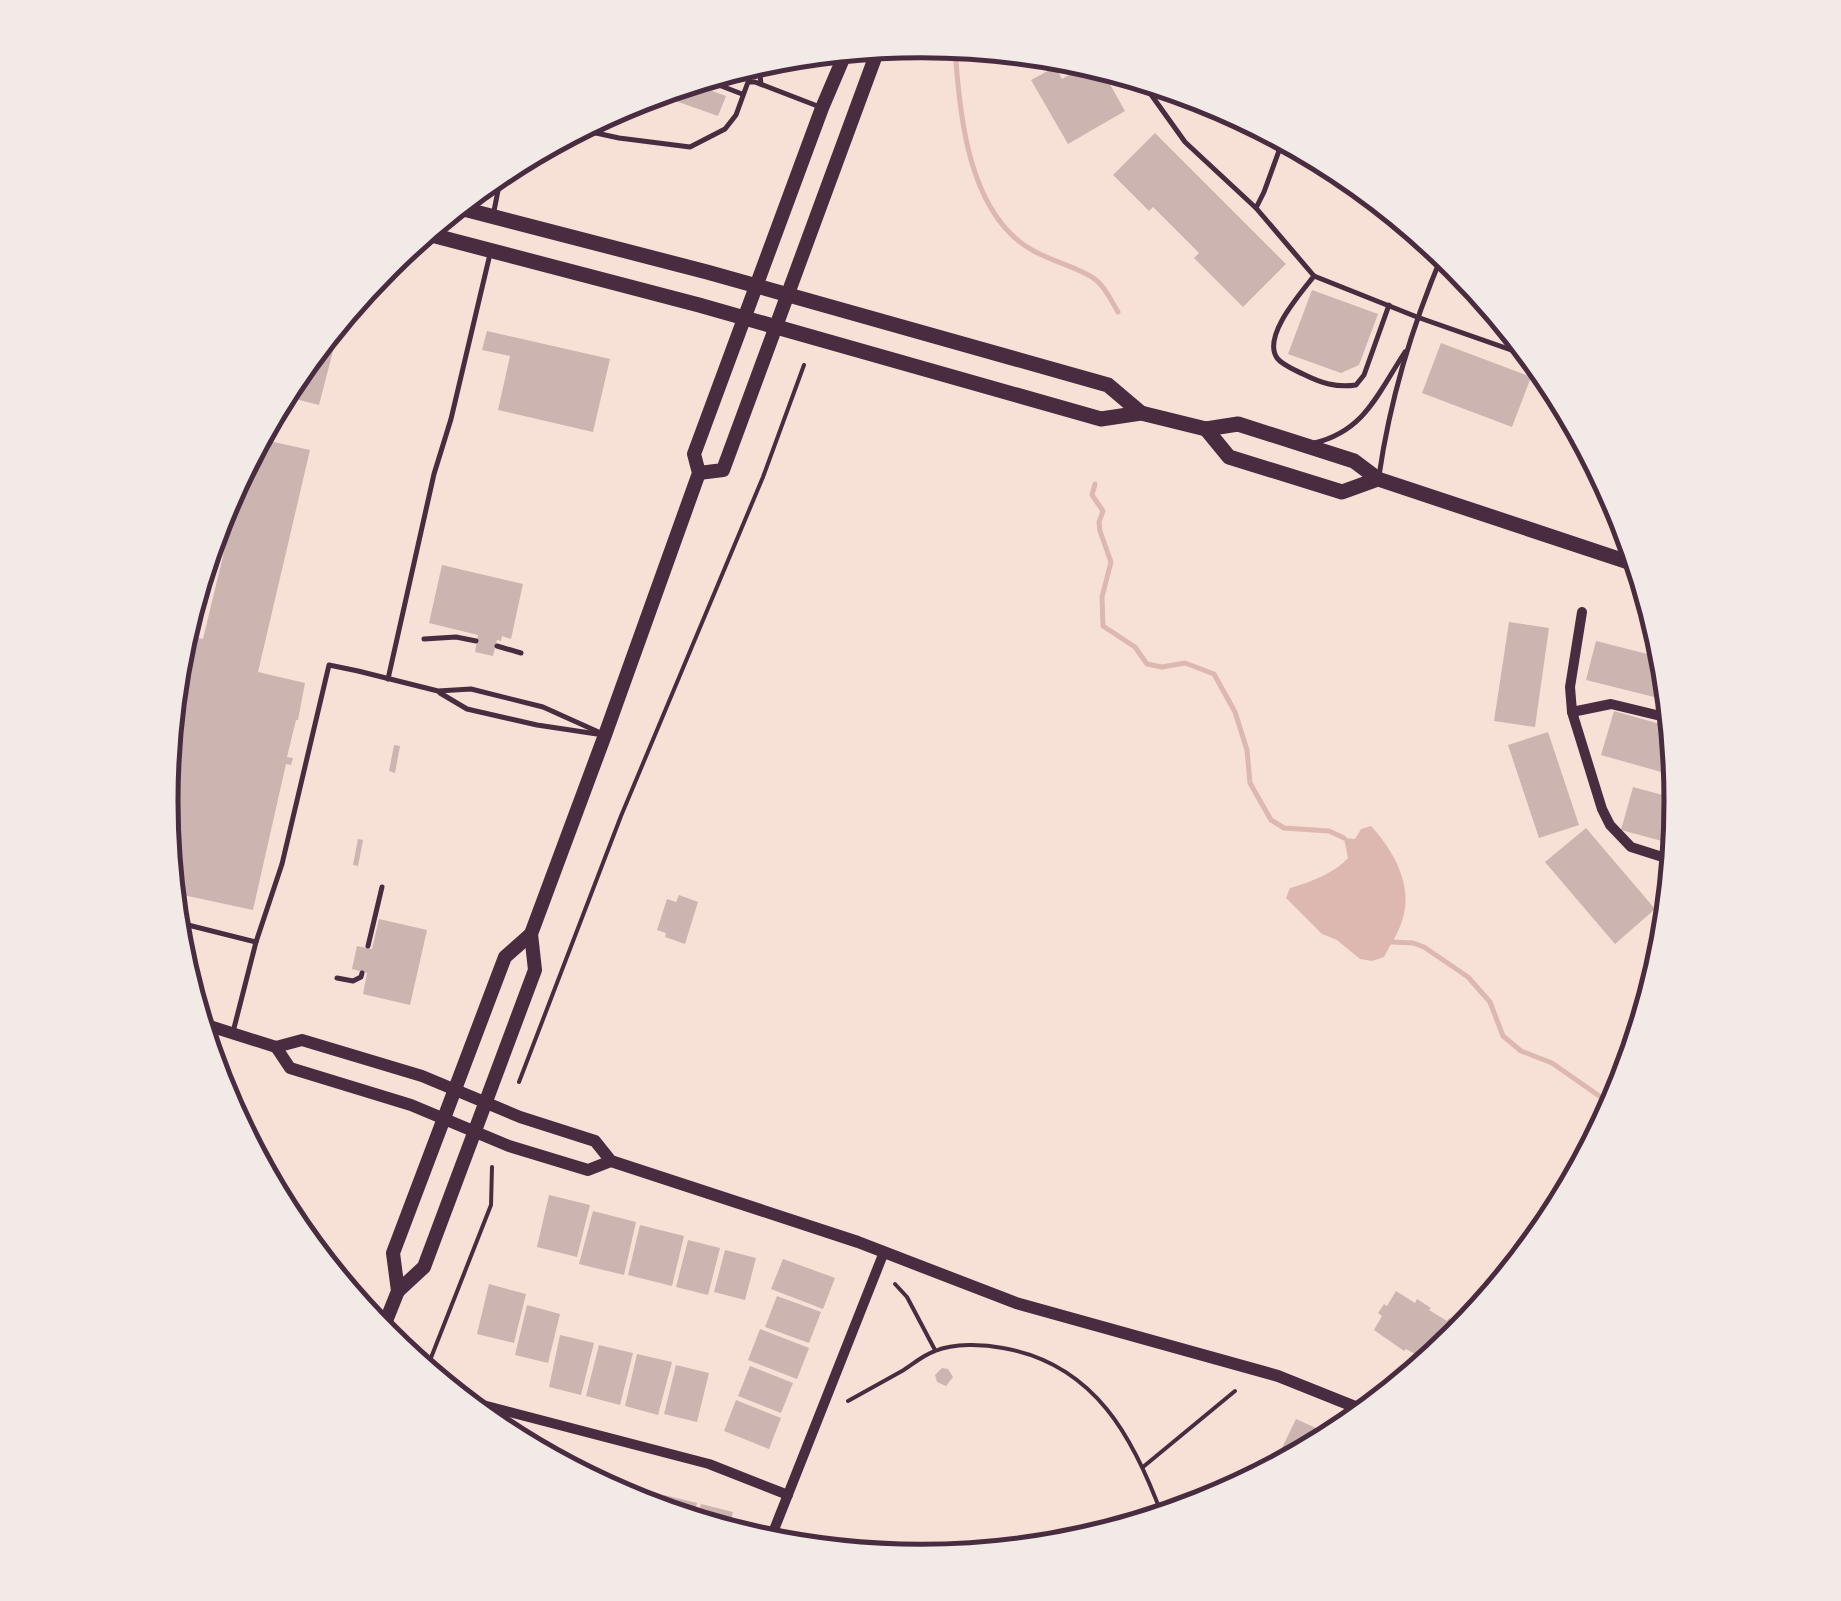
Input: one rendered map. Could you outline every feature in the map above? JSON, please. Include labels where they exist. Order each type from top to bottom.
[{"type":"main road","points":[[698,472],[722,470],[875,59]]},
{"type":"main road","points":[[398,1290],[394,1253],[505,957],[530,934],[605,735],[698,472],[694,454],[842,62]]},
{"type":"main road","points":[[469,210],[1108,385],[1141,413]]},
{"type":"main road","points":[[437,237],[776,326],[1101,419],[1141,413],[1206,429],[1238,424],[1354,461],[1378,479],[1623,561]]},
{"type":"main road","points":[[1206,429],[1229,457],[1342,492],[1378,479]]},
{"type":"main road","points":[[387,1318],[398,1290],[424,1267],[535,970],[530,934]]},
{"type":"street","points":[[1582,612],[1570,687],[1572,712],[1602,809],[1610,825],[1632,847],[1661,857]]},
{"type":"street","points":[[1572,712],[1612,704],[1658,715]]},
{"type":"street","points":[[213,1027],[276,1047],[302,1040],[422,1076],[520,1117],[595,1141],[611,1161],[884,1252],[1016,1303],[1278,1376],[1351,1405]]},
{"type":"street","points":[[276,1047],[290,1068],[411,1106],[509,1146],[588,1170],[611,1161]]},
{"type":"street","points":[[775,1529],[884,1252]]},
{"type":"street","points":[[494,1408],[709,1464],[788,1495]]},
{"type":"lane","points":[[760,76],[761,84]]},
{"type":"lane","points":[[597,132],[690,147],[725,128],[736,115],[748,82],[822,108]]},
{"type":"lane","points":[[720,85],[743,94]]},
{"type":"lane","points":[[1150,94],[1184,142],[1256,208],[1314,276],[1511,349]]},
{"type":"lane","points":[[1256,208],[1279,150]]},
{"type":"lane","points":[[493,217],[498,190]]},
{"type":"lane","points":[[388,679],[434,474],[491,251]]},
{"type":"lane","points":[[1378,479],[1385,431],[1417,317],[1437,267]]},
{"type":"lane","points":[[1314,276],[1281,322],[1274,352],[1279,361],[1320,383],[1342,388],[1356,386],[1364,375],[1389,305]]},
{"type":"lane","points":[[1304,445],[1335,438],[1357,423],[1410,346]]},
{"type":"lane","points":[[424,639],[456,636],[476,641]]},
{"type":"lane","points":[[497,646],[521,653]]},
{"type":"lane","points":[[233,1033],[256,942],[282,864],[328,666],[438,691],[471,689],[543,707],[605,735]]},
{"type":"lane","points":[[438,691],[466,709],[605,735]]},
{"type":"lane","points":[[368,946],[382,887]]},
{"type":"lane","points":[[189,925],[256,942]]},
{"type":"lane","points":[[337,978],[352,981],[362,973]]},
{"type":"path","points":[[518,1082],[621,816],[763,478],[804,364]]},
{"type":"path","points":[[431,1359],[491,1205],[492,1167]]},
{"type":"path","points":[[894,1284],[908,1298],[935,1350]]},
{"type":"path","points":[[848,1402],[935,1350],[986,1345],[1024,1352],[1065,1370],[1112,1415],[1144,1467],[1159,1504]]},
{"type":"path","points":[[1144,1467],[1235,1391]]},
{"type":"shaded area","points":[[1371,826],[1400,870],[1405,895],[1396,935],[1384,957],[1372,961],[1360,959],[1337,940],[1322,934],[1286,898],[1290,888],[1343,863],[1348,858],[1344,838],[1355,839],[1361,829]]},
{"type":"building","points":[[1050,70],[1057,71],[1062,79],[1072,74],[1109,82],[1125,111],[1068,144],[1031,80]]},
{"type":"building","points":[[708,89],[726,96],[718,116],[673,100]]},
{"type":"building","points":[[1155,133],[1286,264],[1243,307],[1194,258],[1199,253],[1153,207],[1149,211],[1113,175]]},
{"type":"building","points":[[1312,290],[1378,314],[1359,365],[1341,373],[1288,354]]},
{"type":"building","points":[[487,331],[610,359],[593,432],[498,410],[510,356],[482,350]]},
{"type":"building","points":[[335,343],[319,405],[296,399]]},
{"type":"building","points":[[1441,343],[1531,378],[1512,427],[1422,393]]},
{"type":"building","points":[[270,441],[310,450],[258,672],[305,683],[287,757],[293,758],[291,765],[286,764],[253,910],[184,895],[179,849],[179,752],[192,656],[196,638],[203,639],[230,527]]},
{"type":"building","points":[[442,565],[523,584],[511,639],[502,636],[501,641],[497,640],[493,656],[475,652],[478,635],[429,623]]},
{"type":"building","points":[[1509,622],[1549,628],[1535,727],[1494,721]]},
{"type":"building","points":[[1596,641],[1649,654],[1656,697],[1586,680]]},
{"type":"building","points":[[1614,711],[1659,724],[1663,772],[1601,755]]},
{"type":"building","points":[[1548,732],[1579,825],[1539,838],[1508,745]]},
{"type":"building","points":[[394,745],[400,746],[395,773],[389,771]]},
{"type":"building","points":[[1633,787],[1664,795],[1662,841],[1621,830]]},
{"type":"building","points":[[1586,828],[1655,909],[1615,944],[1545,862]]},
{"type":"building","points":[[358,839],[363,840],[358,866],[353,865]]},
{"type":"building","points":[[679,895],[698,902],[685,944],[657,930],[667,899],[676,902]]},
{"type":"building","points":[[379,919],[427,930],[410,1005],[363,994],[367,973],[352,969],[357,946],[372,949]]},
{"type":"building","points":[[549,1195],[590,1205],[577,1257],[537,1247]]},
{"type":"building","points":[[593,1211],[636,1222],[624,1275],[579,1264]]},
{"type":"building","points":[[640,1225],[684,1236],[672,1286],[628,1275]]},
{"type":"building","points":[[688,1240],[720,1248],[708,1295],[676,1287]]},
{"type":"building","points":[[725,1250],[756,1258],[745,1300],[714,1292]]},
{"type":"building","points":[[783,1259],[835,1278],[823,1309],[771,1289]]},
{"type":"building","points":[[489,1284],[526,1294],[514,1343],[477,1334]]},
{"type":"building","points":[[1396,1291],[1415,1303],[1417,1299],[1447,1321],[1452,1320],[1415,1354],[1404,1351],[1374,1330],[1382,1316],[1378,1313],[1384,1304],[1387,1306]]},
{"type":"building","points":[[777,1296],[821,1312],[809,1343],[765,1327]]},
{"type":"building","points":[[527,1305],[560,1314],[548,1363],[515,1355]]},
{"type":"building","points":[[760,1329],[809,1348],[797,1379],[748,1360]]},
{"type":"building","points":[[560,1335],[594,1343],[581,1395],[549,1387]]},
{"type":"building","points":[[599,1345],[633,1353],[620,1405],[586,1396]]},
{"type":"building","points":[[637,1354],[672,1362],[658,1415],[625,1406]]},
{"type":"building","points":[[676,1365],[709,1373],[697,1422],[664,1414]]},
{"type":"building","points":[[750,1366],[793,1383],[781,1413],[738,1396]]},
{"type":"building","points":[[942,1368],[948,1369],[953,1377],[946,1386],[937,1382],[935,1375]]},
{"type":"building","points":[[736,1400],[781,1418],[769,1449],[724,1431]]},
{"type":"building","points":[[1296,1419],[1317,1428],[1292,1444],[1281,1450]]},
{"type":"building","points":[[664,1495],[697,1503],[696,1508]]},
{"type":"building","points":[[701,1504],[733,1512],[731,1519],[700,1509]]},
{"type":"waterway","points":[[956,59],[971,160],[994,212],[1010,234],[1032,250],[1096,280],[1118,312]]},
{"type":"waterway","points":[[1095,484],[1092,495],[1103,511],[1100,531],[1111,562],[1102,597],[1103,626],[1135,647],[1147,664],[1162,667],[1185,663],[1214,674],[1235,712],[1247,750],[1250,783],[1271,820],[1284,828],[1329,831],[1344,838]]},
{"type":"waterway","points":[[1391,942],[1424,947],[1468,977],[1490,1002],[1503,1036],[1521,1051],[1552,1063],[1601,1097]]}]
